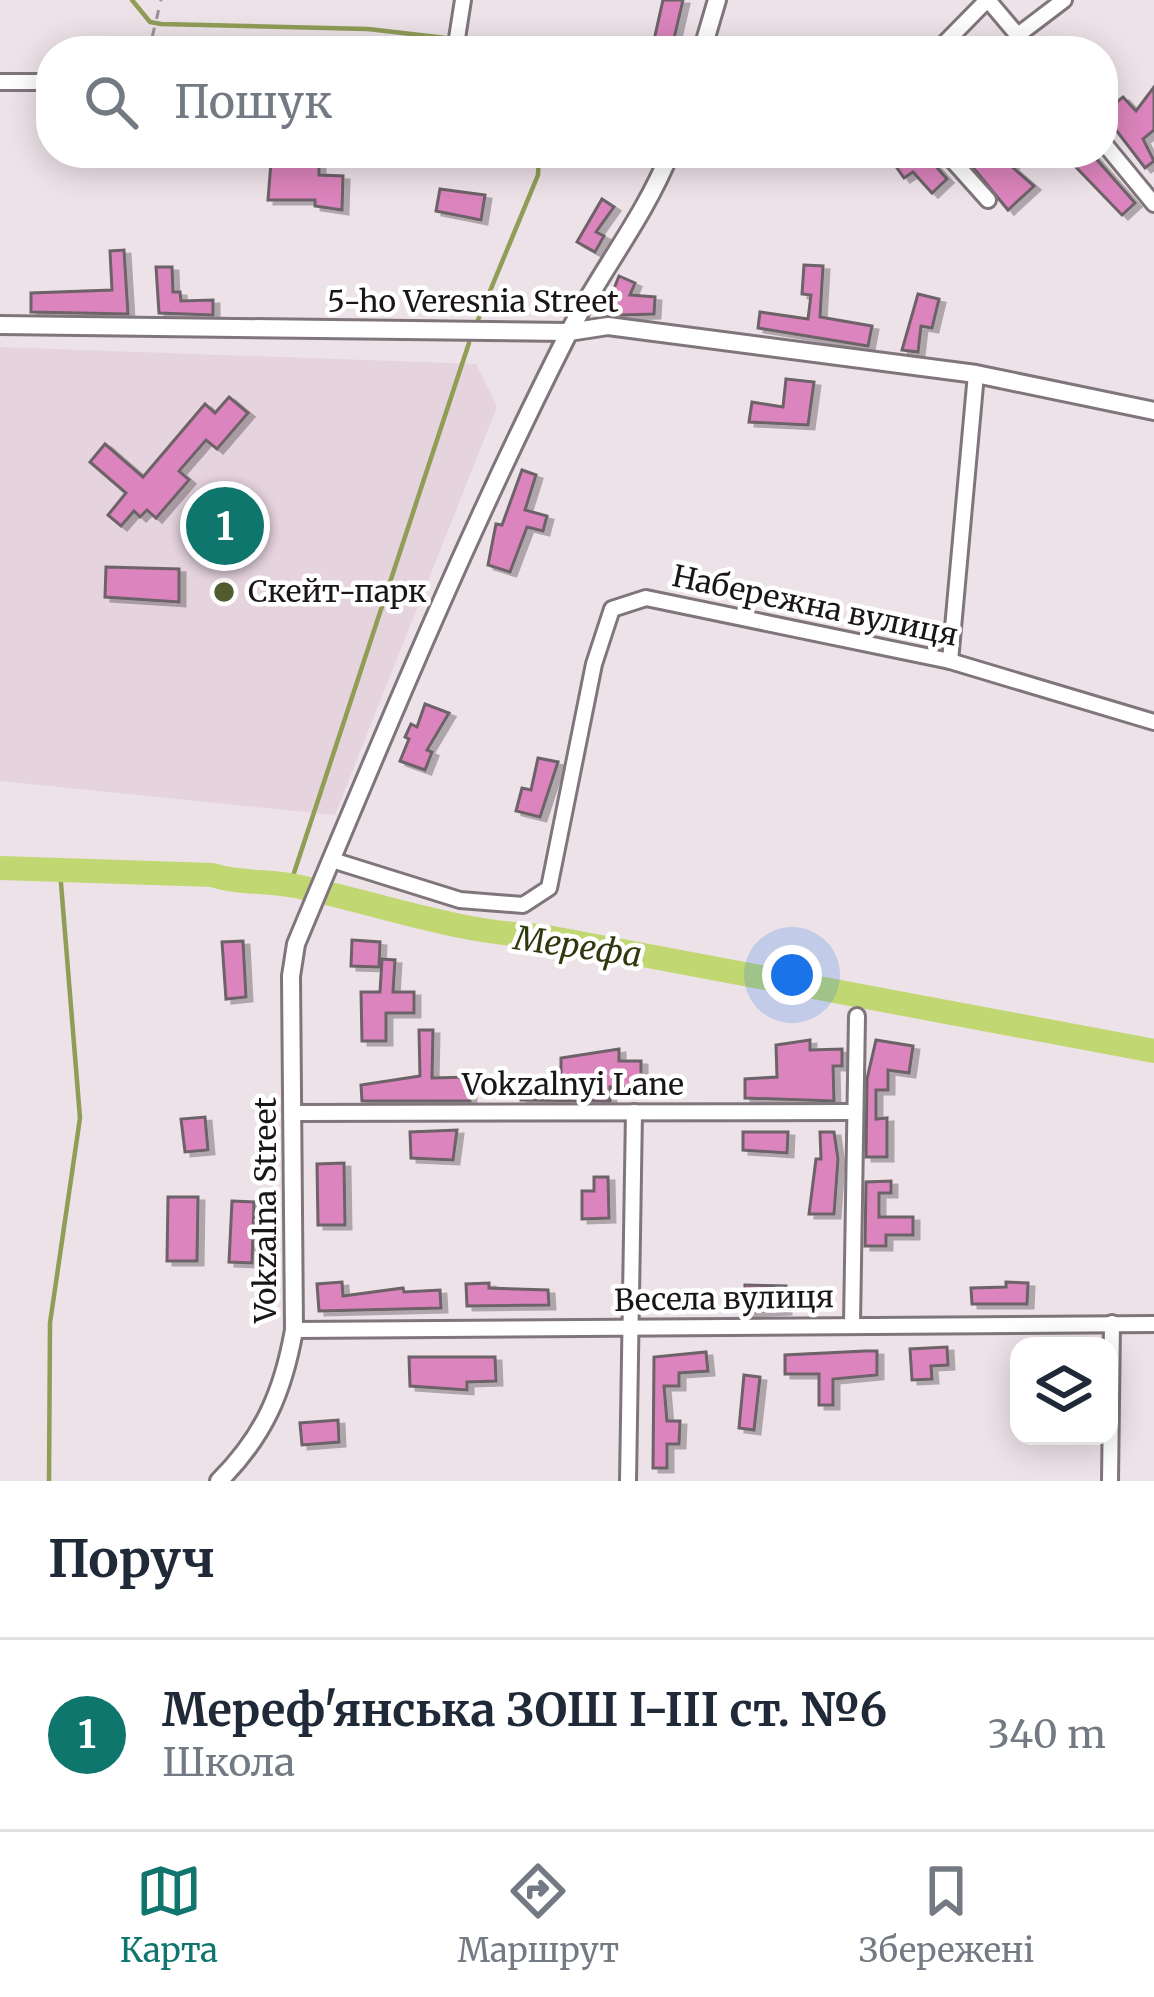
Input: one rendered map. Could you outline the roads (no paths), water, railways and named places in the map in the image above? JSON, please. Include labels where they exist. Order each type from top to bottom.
[{"type":"street","points":[[457,36],[463,0]]},
{"type":"street","points":[[707,36],[717,0]]},
{"type":"street","points":[[952,36],[987,0],[1018,35],[1064,0]]},
{"type":"street","points":[[0,82],[36,82]]},
{"type":"street","points":[[1118,160],[1154,204]]},
{"type":"street","points":[[328,867],[569,332],[664,168]]},
{"type":"street","points":[[959,168],[988,200]]},
{"type":"street","name":"5-ho Veresnia Street","points":[[0,325],[569,332],[608,326],[976,374],[1154,411]]},
{"type":"street","points":[[950,661],[976,374]]},
{"type":"street","name":"Набережна вулиця","points":[[328,867],[460,900],[523,905],[549,888],[612,609],[646,598],[950,661],[1154,722]]},
{"type":"street","name":"Vokzalna Street","points":[[219,1481],[265,1426],[284,1387],[294,1330],[291,976],[306,919],[328,867]]},
{"type":"street","points":[[852,1324],[857,1016]]},
{"type":"street","points":[[628,1481],[634,1112]]},
{"type":"street","name":"Vokzalnyi Lane","points":[[293,1113],[853,1112]]},
{"type":"street","points":[[1110,1481],[1112,1323]]},
{"type":"street","name":"Весела вулиця","points":[[294,1330],[1154,1324]]},
{"type":"waterway","points":[[132,0],[150,22],[161,24],[368,29],[429,36]]},
{"type":"waterway","points":[[478,320],[538,168]]},
{"type":"waterway","points":[[290,885],[469,343]]},
{"type":"waterway","name":"Мерефа","points":[[0,868],[212,875],[284,884],[479,929],[542,936],[1154,1051]]},
{"type":"waterway","points":[[49,1481],[50,1323],[80,1118],[60,871]]},
{"type":"place","name":"Мереф'янська ЗОШ І-ІІІ ст. №6","points":[[225,526]]},
{"type":"place","name":"Скейт-парк","points":[[224,592]]}]
